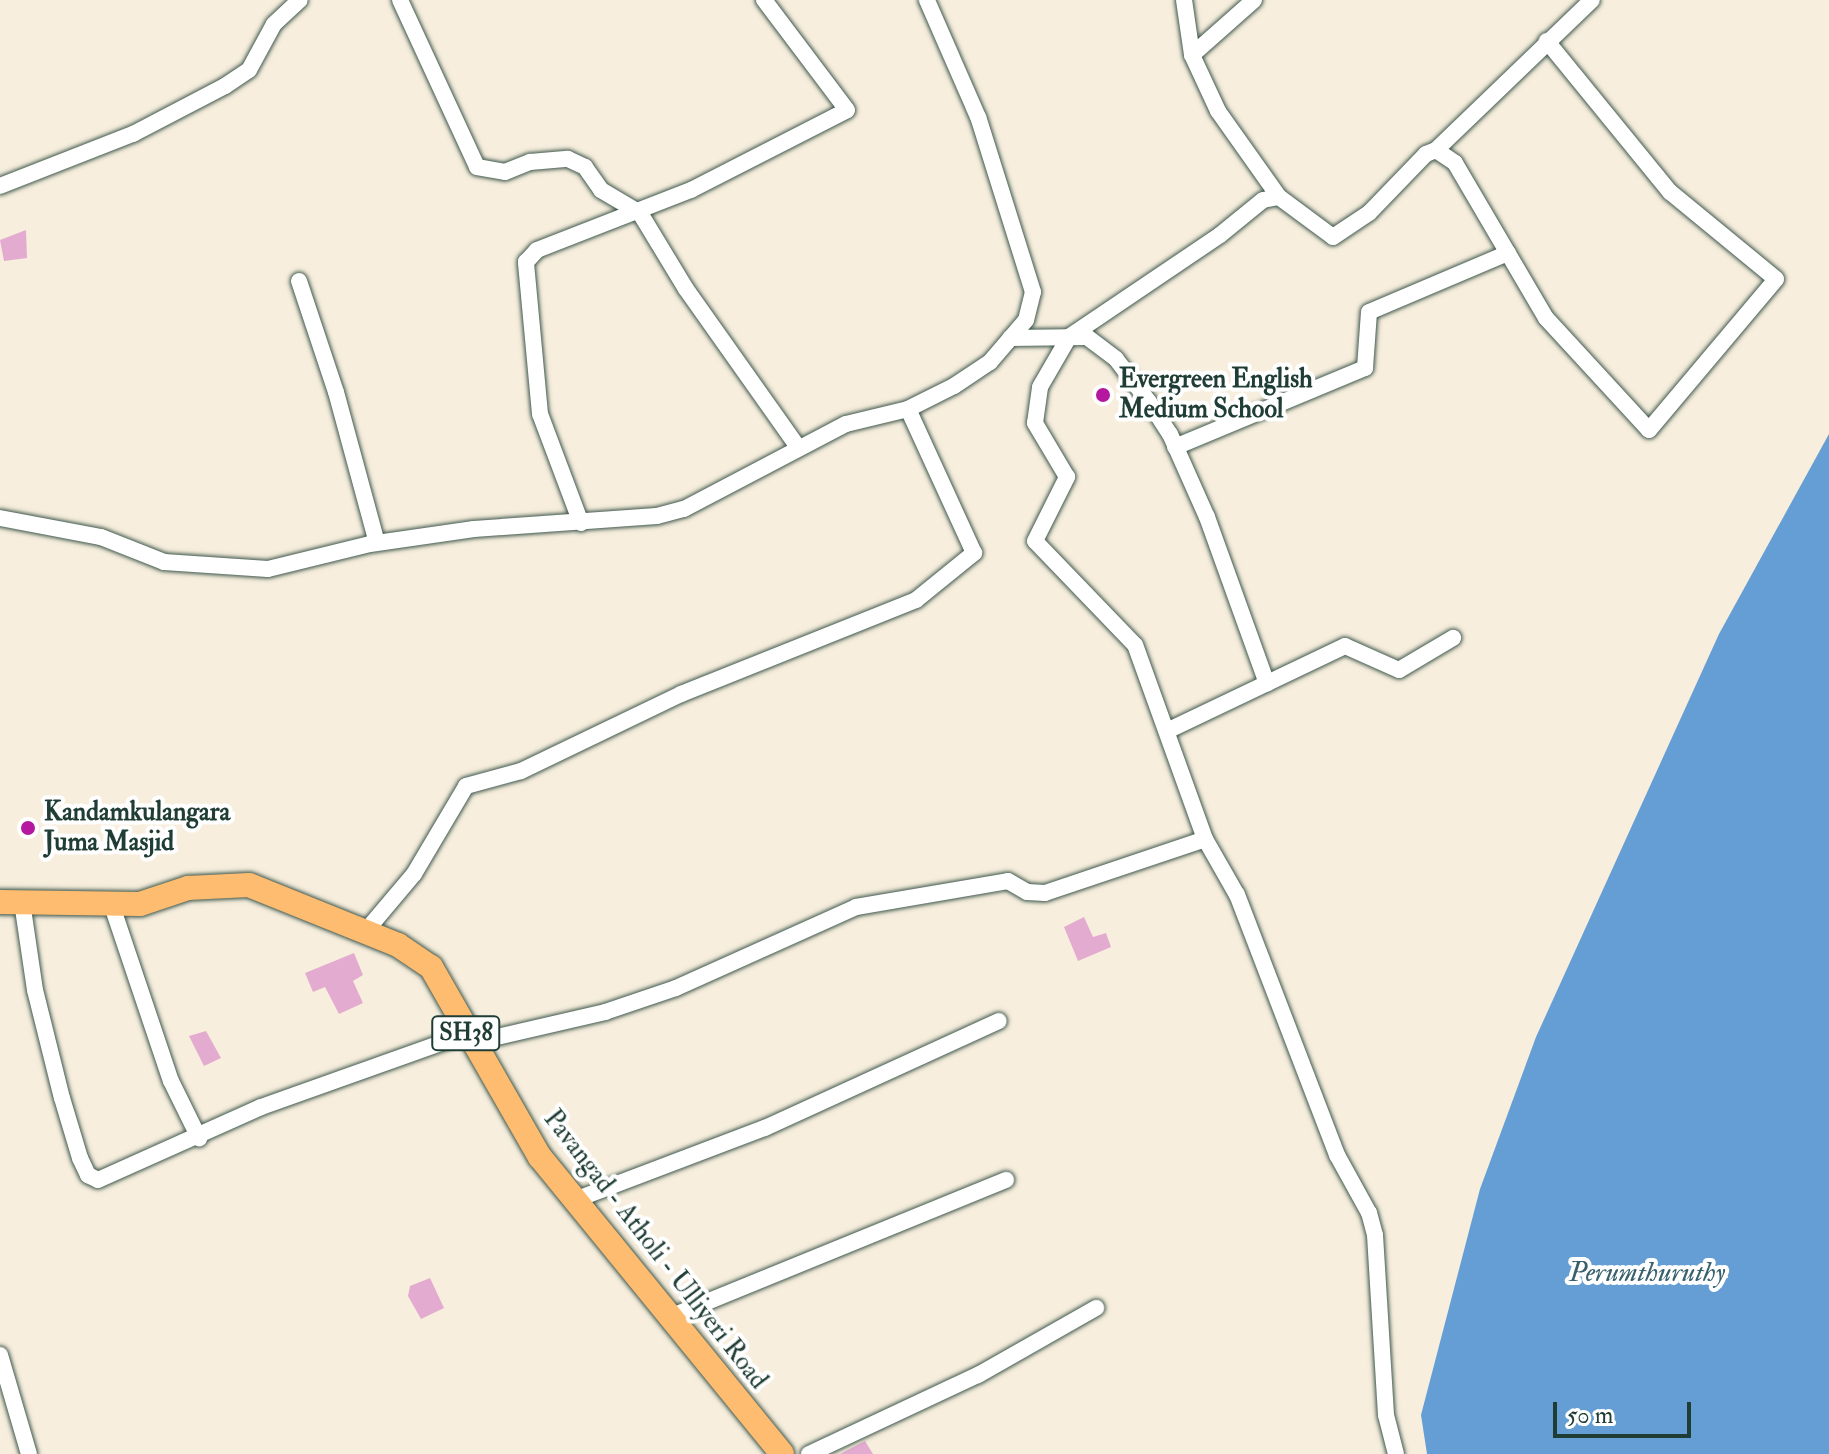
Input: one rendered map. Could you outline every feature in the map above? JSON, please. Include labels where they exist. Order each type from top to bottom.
[{"type":"main road","name":"Pavangad - Atholi - Ulliyeri Road","points":[[11,902],[140,904],[188,888],[249,885],[365,932],[431,967],[468,1038],[540,1157],[782,1454]]},
{"type":"street","points":[[0,186],[133,134],[225,86],[249,70],[274,24],[300,0]]},
{"type":"street","points":[[400,0],[477,167],[505,172],[530,162],[568,159],[585,167],[601,190],[637,211],[798,447]]},
{"type":"street","points":[[581,523],[540,414],[526,262],[537,250],[691,190],[847,110],[764,0]]},
{"type":"street","points":[[0,518],[101,537],[164,562],[222,569],[268,569],[377,543],[474,529],[581,523],[684,509],[846,424],[908,409],[990,362],[1026,320],[1033,292],[978,117],[927,0]]},
{"type":"street","points":[[1184,0],[1192,55],[1218,111],[1279,197],[1333,237],[1369,213],[1426,154],[1436,150],[1592,0]]},
{"type":"street","points":[[1192,55],[1254,0]]},
{"type":"street","points":[[1436,150],[1455,163],[1546,318],[1649,430],[1776,279],[1670,192],[1547,41]]},
{"type":"street","points":[[1279,197],[1263,200],[1220,235],[1069,337],[1040,387],[1035,423],[1067,477],[1035,541],[1135,645],[1169,730],[1205,839],[1237,895],[1337,1155],[1369,1213],[1375,1235],[1386,1415],[1396,1454]]},
{"type":"street","points":[[1175,447],[1365,368],[1369,312],[1508,253]]},
{"type":"street","points":[[299,281],[377,543]]},
{"type":"street","points":[[1010,338],[1087,337],[1116,359],[1175,447],[1232,578],[1267,684]]},
{"type":"street","points":[[365,932],[414,874],[466,786],[521,771],[681,694],[916,600],[974,553],[908,409]]},
{"type":"street","points":[[1169,730],[1345,646],[1399,670],[1453,638]]},
{"type":"street","points":[[11,902],[88,1175],[98,1180],[114,1177],[305,1090],[468,1038],[605,1012],[676,988],[856,907],[1008,881],[1027,892],[1045,893],[1205,839]]},
{"type":"street","points":[[111,903],[171,1081],[199,1138]]},
{"type":"street","points":[[575,1200],[765,1128],[999,1021]]},
{"type":"street","points":[[670,1317],[1006,1180]]},
{"type":"street","points":[[809,1454],[978,1375],[1096,1308]]},
{"type":"street","points":[[0,1355],[29,1454]]},
{"type":"water","name":"Perumthuruthy","points":[[1829,434],[1829,1454],[1427,1454],[1421,1415],[1480,1189],[1536,1037],[1719,634]]},
{"type":"building","points":[[26,230],[27,258],[4,261],[0,240]]},
{"type":"building","points":[[1084,917],[1093,937],[1106,933],[1111,947],[1078,961],[1064,927]]},
{"type":"building","points":[[354,953],[363,975],[353,981],[363,1003],[339,1014],[325,987],[313,992],[305,973]]},
{"type":"building","points":[[206,1031],[221,1058],[204,1066],[189,1036]]},
{"type":"building","points":[[430,1278],[444,1308],[421,1319],[408,1296],[410,1286]]},
{"type":"building","points":[[865,1441],[873,1454],[840,1454]]},
{"type":"place","name":"Evergreen English Medium School","points":[[1103,395]]},
{"type":"place","name":"Kandamkulangara Juma Masjid","points":[[28,828]]}]
